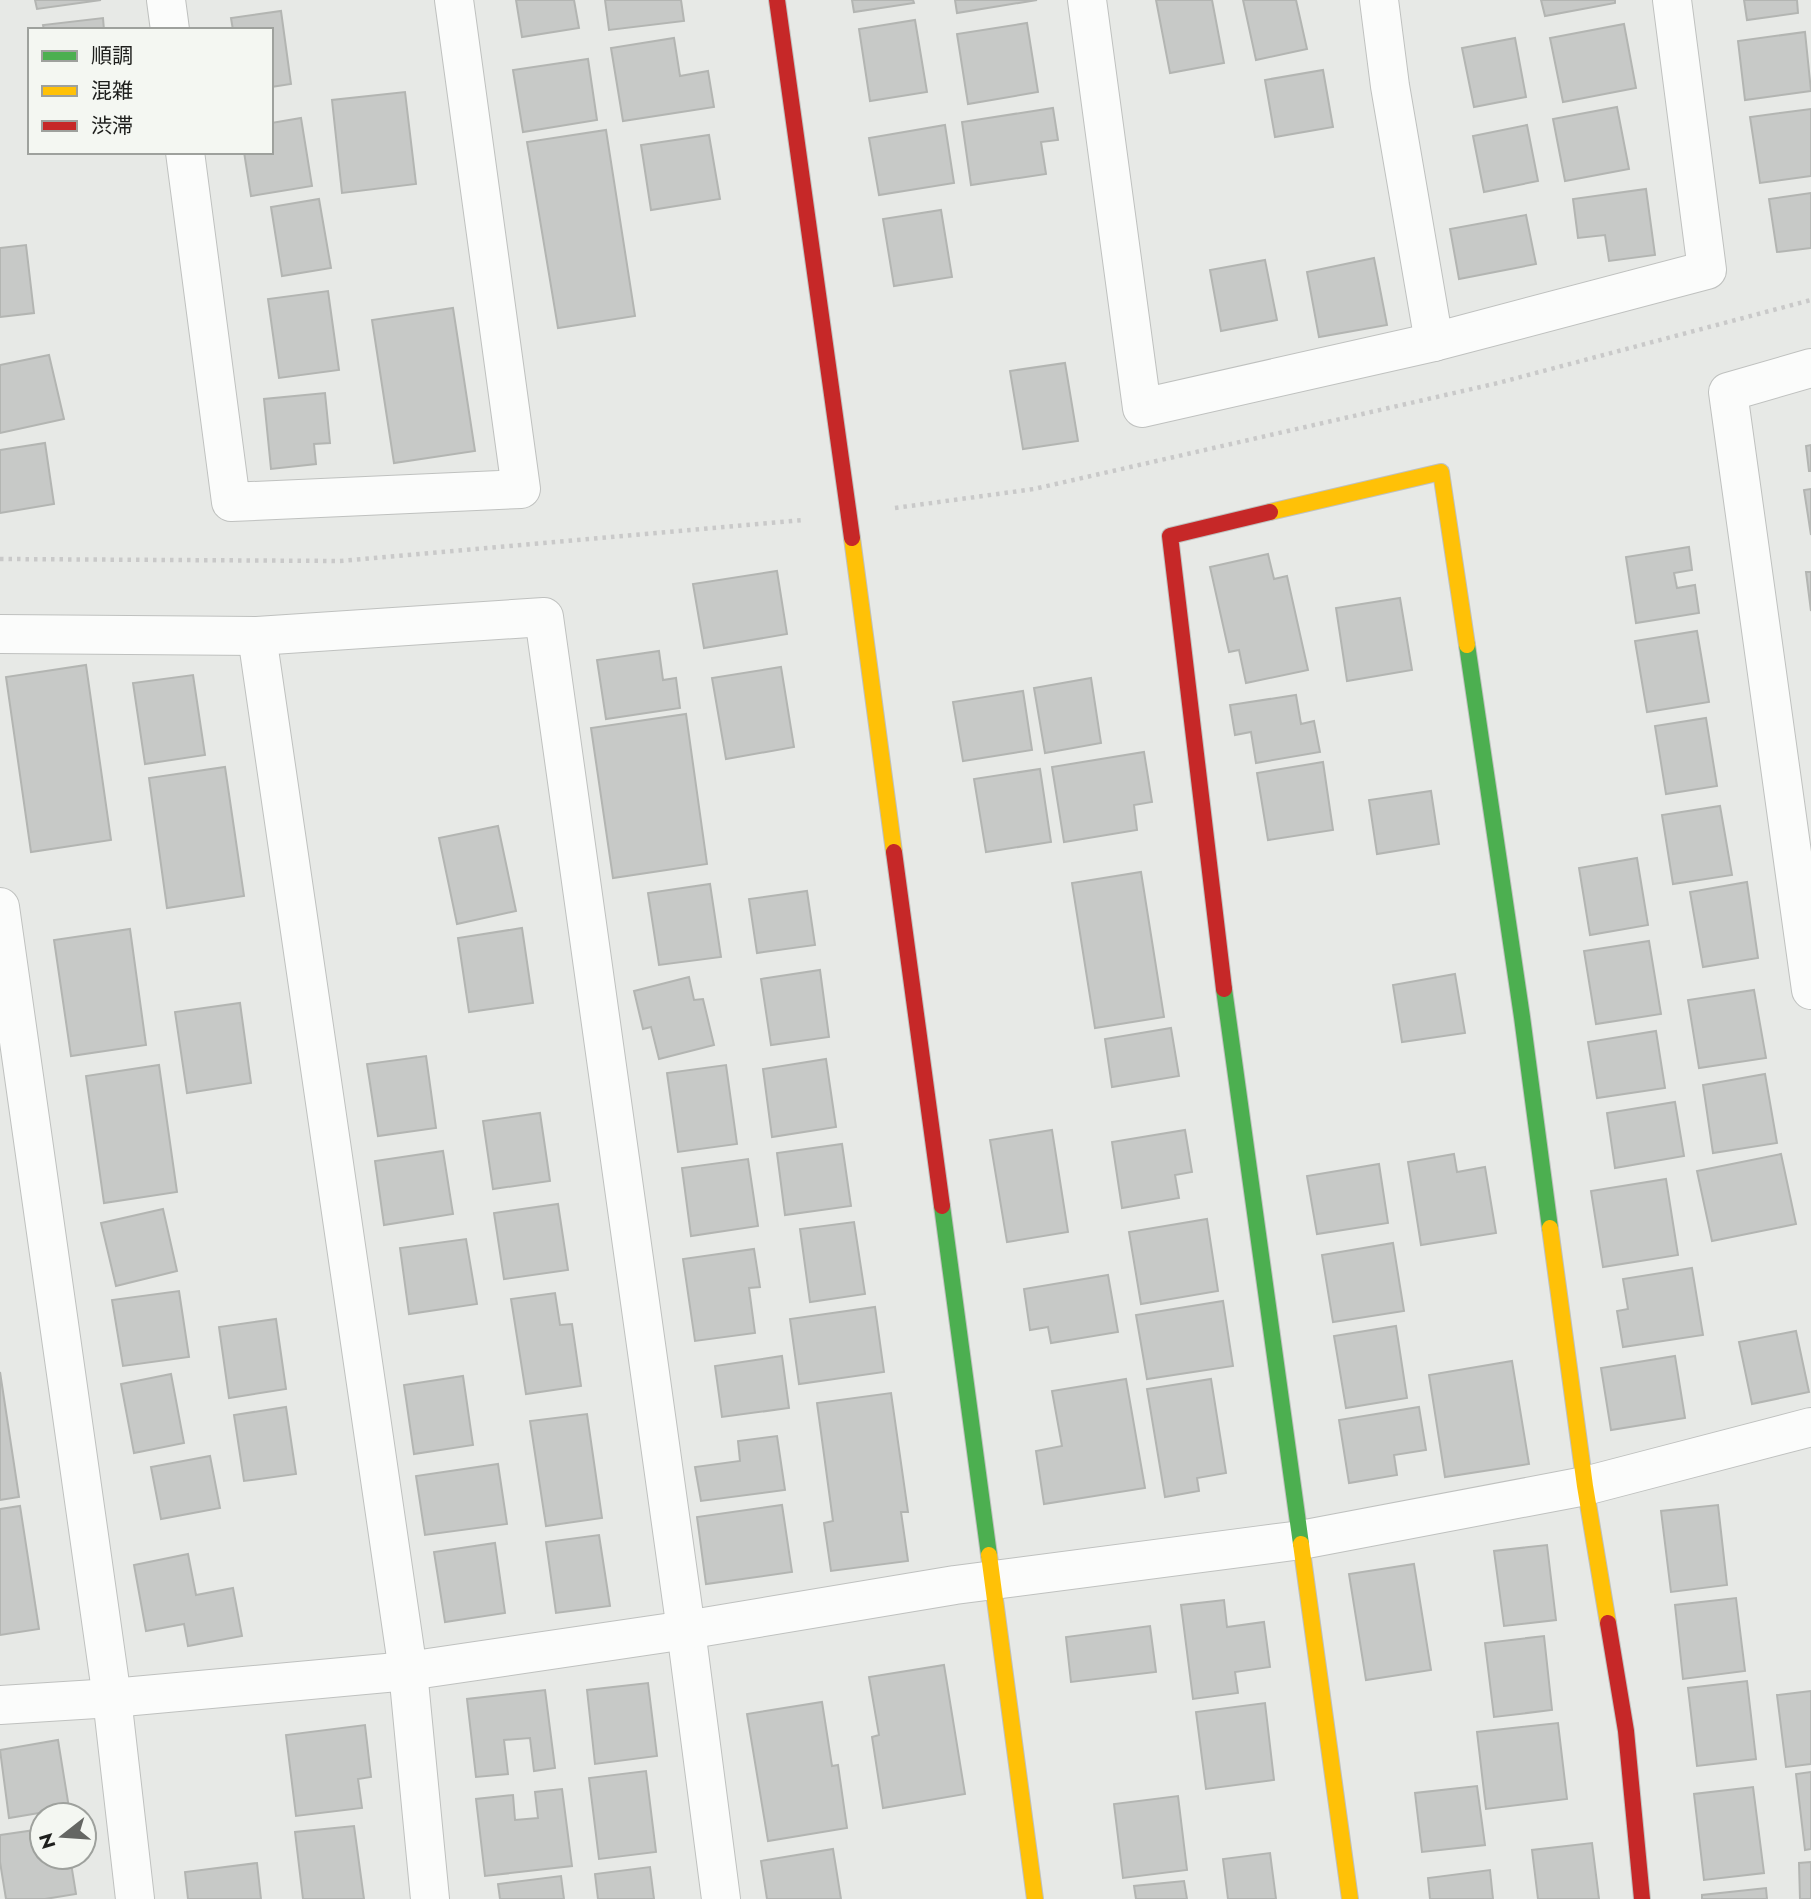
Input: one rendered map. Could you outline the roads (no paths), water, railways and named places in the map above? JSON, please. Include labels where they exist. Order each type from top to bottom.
[{"type":"street","points":[[166,0],[170,28]]},
{"type":"street","points":[[186,154],[231,502],[521,489],[454,0]]},
{"type":"street","points":[[777,0],[849,514],[1035,1899]]},
{"type":"street","points":[[1087,0],[1142,408],[1434,342],[1707,270],[1671,0]]},
{"type":"street","points":[[1379,0],[1390,86],[1434,342]]},
{"type":"street","points":[[1811,368],[1728,392],[1811,990]]},
{"type":"street","points":[[1350,1899],[1218,943],[1170,536],[1441,472],[1520,1003],[1585,1486],[1626,1731],[1642,1899]]},
{"type":"street","points":[[0,634],[257,636],[544,617],[686,1630],[720,1899]]},
{"type":"street","points":[[257,636],[408,1671],[430,1899]]},
{"type":"street","points":[[0,907],[112,1698],[135,1899]]},
{"type":"street","points":[[0,1705],[112,1698],[408,1671],[686,1630],[955,1585],[1301,1540],[1585,1486],[1811,1427]]}]
